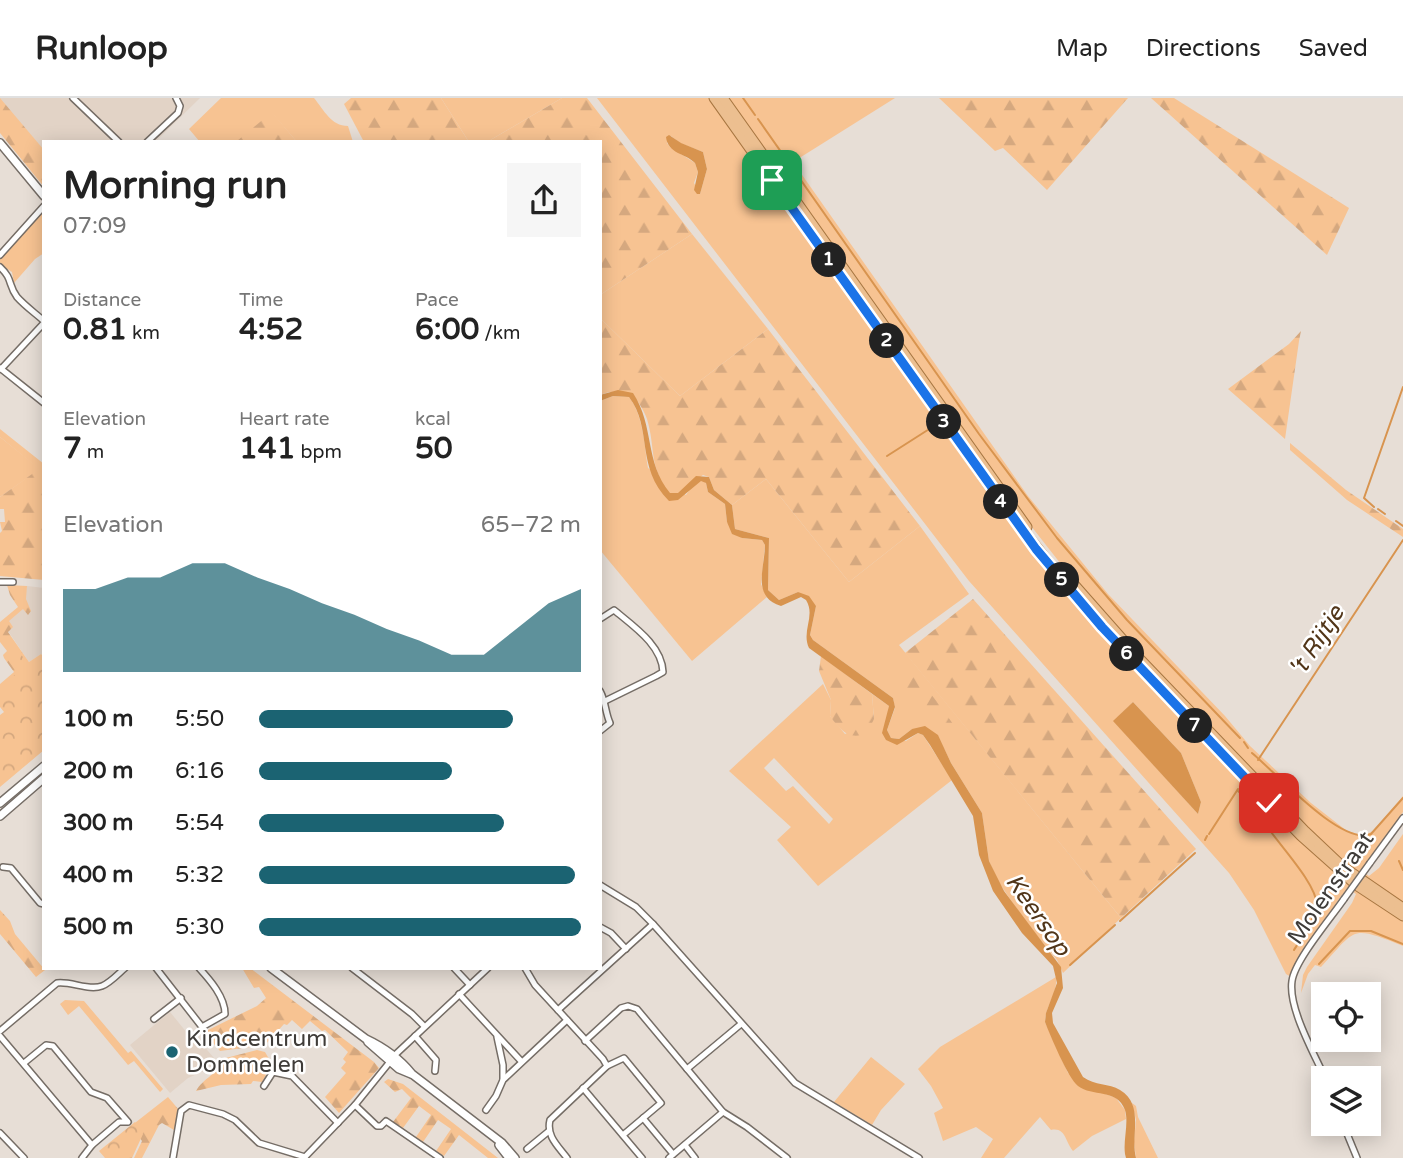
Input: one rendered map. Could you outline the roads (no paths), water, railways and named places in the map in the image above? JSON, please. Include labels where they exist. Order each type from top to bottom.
[{"type":"main road","points":[[714,98],[995,494],[1068,587],[1134,662],[1301,836],[1338,871],[1403,916]]},
{"type":"main road","points":[[723,98],[1000,490],[1074,584],[1139,658],[1305,831],[1342,866],[1403,908]]},
{"type":"street","points":[[73,98],[117,140]]},
{"type":"street","points":[[149,140],[178,113],[180,106],[176,98]]},
{"type":"street","points":[[0,143],[42,194]]},
{"type":"street","points":[[0,255],[42,208]]},
{"type":"street","points":[[0,267],[9,275],[12,288],[18,297],[42,320]]},
{"type":"street","points":[[42,324],[1,368],[42,401]]},
{"type":"street","points":[[0,582],[13,582]]},
{"type":"street","points":[[602,618],[614,610],[651,642],[663,667],[663,672],[605,701]]},
{"type":"street","points":[[602,695],[605,701],[604,710],[610,723],[602,729]]},
{"type":"street","points":[[0,803],[42,768]]},
{"type":"street","points":[[0,816],[42,780]]},
{"type":"street","name":"Molenstraat","points":[[1320,1066],[1294,1004],[1292,981],[1297,966],[1403,818]]},
{"type":"street","points":[[3,867],[11,868],[42,903]]},
{"type":"street","points":[[602,887],[636,907],[653,924],[795,1083],[919,1158]]},
{"type":"street","points":[[558,1010],[653,924]]},
{"type":"street","points":[[602,928],[611,933],[626,949]]},
{"type":"street","points":[[602,965],[605,968]]},
{"type":"street","points":[[92,1145],[0,1033],[57,983],[103,986],[121,970]]},
{"type":"street","points":[[158,970],[202,1027],[225,1014],[225,1009],[213,985],[201,970]]},
{"type":"street","points":[[274,970],[393,1060],[399,1069],[411,1074],[495,1139],[515,1158]]},
{"type":"street","points":[[355,970],[424,1026]]},
{"type":"street","points":[[456,970],[470,985]]},
{"type":"street","points":[[173,1158],[181,1111],[189,1105],[223,1114],[235,1120],[259,1143],[304,1158],[355,1105],[415,1035],[486,970]]},
{"type":"street","points":[[526,970],[535,985],[607,1066]]},
{"type":"street","points":[[459,994],[521,1062]]},
{"type":"street","points":[[154,1019],[181,998]]},
{"type":"street","points":[[586,1041],[621,1008],[628,1006],[637,1009],[723,1112],[787,1158]]},
{"type":"street","points":[[486,1110],[503,1080],[567,1020]]},
{"type":"street","points":[[687,1069],[741,1024]]},
{"type":"street","points":[[496,1034],[501,1052],[503,1080]]},
{"type":"street","points":[[415,1035],[436,1060],[435,1071]]},
{"type":"street","points":[[24,1063],[46,1045],[53,1046],[91,1092],[107,1098],[128,1122],[119,1122],[92,1145],[82,1158]]},
{"type":"street","points":[[568,1158],[552,1139],[549,1131],[550,1120],[607,1066],[624,1058],[661,1103],[623,1135]]},
{"type":"street","points":[[264,1086],[273,1072],[292,1076],[338,1122]]},
{"type":"street","points":[[583,1088],[642,1158]]},
{"type":"street","points":[[355,1105],[377,1126],[386,1121],[395,1125],[440,1158]]},
{"type":"street","points":[[643,1118],[671,1156],[723,1112]]},
{"type":"street","points":[[527,1149],[549,1131]]},
{"type":"street","points":[[0,1133],[24,1158]]},
{"type":"street","points":[[1348,1136],[1357,1158]]},
{"type":"street","points":[[495,1139],[509,1158]]},
{"type":"street","points":[[685,1145],[695,1158]]},
{"type":"street","points":[[900,1158],[907,1150]]},
{"type":"waterway","points":[[743,98],[755,115]]},
{"type":"waterway","points":[[758,119],[979,434],[1057,538],[1127,620],[1240,738]]},
{"type":"waterway","name":"'t Rijtje","points":[[1374,507],[1364,498],[1403,387]]},
{"type":"waterway","points":[[887,456],[934,426]]},
{"type":"waterway","name":"'t Rijtje","points":[[1378,509],[1385,514]]},
{"type":"waterway","name":"'t Rijtje","points":[[1396,521],[1403,526]]},
{"type":"waterway","name":"'t Rijtje","points":[[1258,760],[1403,540]]},
{"type":"waterway","points":[[1244,742],[1248,748]]},
{"type":"waterway","points":[[1252,753],[1309,806],[1343,830],[1359,835],[1371,834],[1403,798]]},
{"type":"waterway","name":"'t Rijtje","points":[[1209,834],[1238,789]]},
{"type":"waterway","points":[[1238,791],[1253,804]]},
{"type":"waterway","points":[[1260,816],[1302,872],[1315,895],[1317,905],[1314,915],[1294,950]]},
{"type":"waterway","name":"'t Rijtje","points":[[1205,840],[1207,836]]},
{"type":"waterway","name":"'t Rijtje","points":[[1120,921],[1195,853]]},
{"type":"waterway","points":[[1399,861],[1403,870]]},
{"type":"waterway","name":"'t Rijtje","points":[[1070,965],[1115,925]]},
{"type":"waterway","points":[[1319,964],[1350,931],[1371,931],[1403,944]]},
{"type":"place","name":"Kindcentrum Dommelen","points":[[172,1052]]},
{"type":"water label","name":"Keersop","points":[[1038,915]]}]
